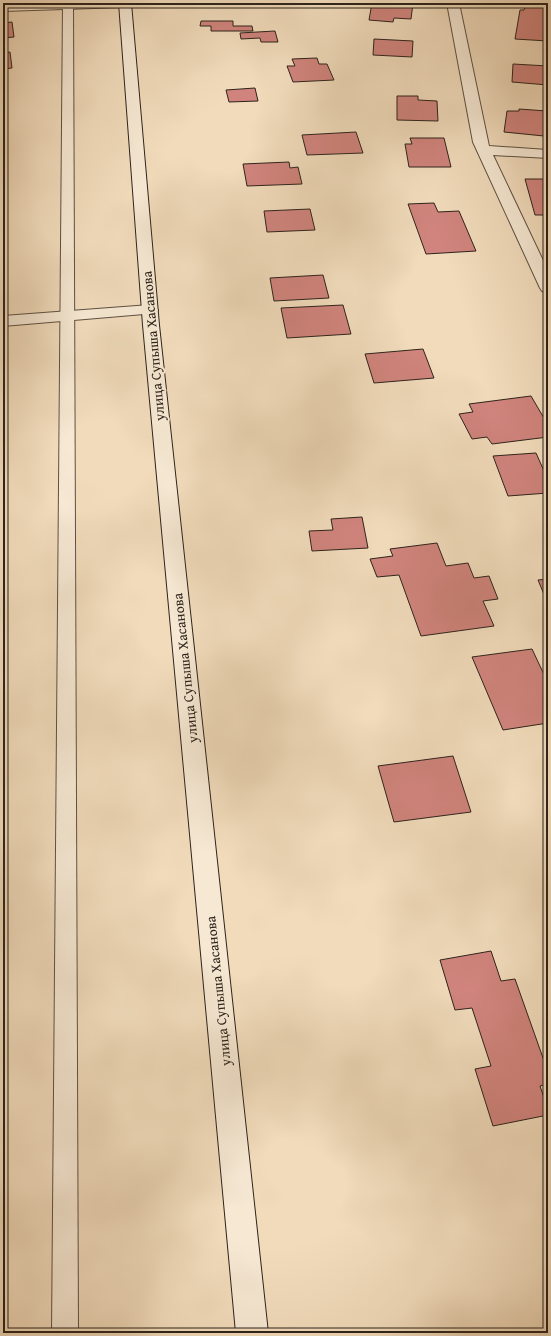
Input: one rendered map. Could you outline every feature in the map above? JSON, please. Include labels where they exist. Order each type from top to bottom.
[{"type":"street","points":[[3,8],[68,4],[125,3]]},
{"type":"street","name":"улица Супыша Хасанова","points":[[125,3],[150,310],[252,1333]]},
{"type":"street","points":[[453,3],[480,142],[548,288]]},
{"type":"street","points":[[483,150],[548,154]]},
{"type":"street","points":[[3,321],[150,310]]},
{"type":"lane","points":[[65,1333],[68,4]]},
{"type":"building","points":[[372,3],[413,3],[411,19],[394,18],[393,22],[369,20]]},
{"type":"building","points":[[525,6],[548,8],[548,41],[515,39],[520,10],[524,10]]},
{"type":"building","points":[[201,21],[233,21],[233,26],[252,26],[253,31],[211,31],[211,26],[200,26]]},
{"type":"building","points":[[12,22],[14,37],[3,38],[3,23]]},
{"type":"building","points":[[275,31],[278,42],[261,42],[260,38],[241,39],[240,33]]},
{"type":"building","points":[[374,39],[413,41],[412,57],[373,55]]},
{"type":"building","points":[[10,52],[12,68],[3,69],[3,53]]},
{"type":"building","points":[[317,58],[319,64],[327,64],[334,80],[293,82],[287,66],[295,66],[292,59]]},
{"type":"building","points":[[513,64],[548,66],[548,85],[512,82]]},
{"type":"building","points":[[255,88],[258,101],[229,102],[226,90]]},
{"type":"building","points":[[397,96],[418,96],[418,100],[437,101],[438,121],[397,120]]},
{"type":"building","points":[[519,109],[547,111],[544,136],[504,132],[507,111],[519,111]]},
{"type":"building","points":[[356,132],[363,153],[307,155],[302,135]]},
{"type":"building","points":[[410,138],[444,138],[451,167],[409,167],[405,144],[412,144]]},
{"type":"building","points":[[289,162],[290,168],[298,167],[302,184],[247,186],[243,164]]},
{"type":"building","points":[[525,179],[547,179],[548,215],[535,215]]},
{"type":"building","points":[[434,203],[438,212],[459,211],[476,251],[426,254],[408,204]]},
{"type":"building","points":[[310,209],[315,230],[267,232],[264,211]]},
{"type":"building","points":[[323,275],[329,298],[274,301],[270,278]]},
{"type":"building","points":[[343,305],[351,334],[287,338],[281,308]]},
{"type":"building","points":[[423,349],[434,378],[374,383],[365,354]]},
{"type":"building","points":[[531,396],[548,425],[548,437],[492,444],[487,437],[472,439],[459,414],[473,412],[469,404]]},
{"type":"building","points":[[536,453],[548,480],[548,493],[508,496],[493,456]]},
{"type":"building","points":[[362,517],[368,548],[312,551],[309,531],[333,530],[331,519]]},
{"type":"building","points":[[437,543],[446,566],[468,563],[474,578],[489,576],[498,599],[483,601],[494,626],[421,636],[399,575],[377,577],[370,559],[393,556],[390,549]]},
{"type":"building","points":[[548,579],[548,604],[538,580]]},
{"type":"building","points":[[532,649],[548,683],[548,723],[503,730],[472,657]]},
{"type":"building","points":[[453,756],[471,812],[394,822],[378,766]]},
{"type":"building","points":[[491,951],[501,981],[515,979],[548,1072],[548,1084],[540,1086],[548,1109],[548,1115],[493,1126],[475,1069],[491,1066],[472,1008],[455,1010],[440,960]]}]
